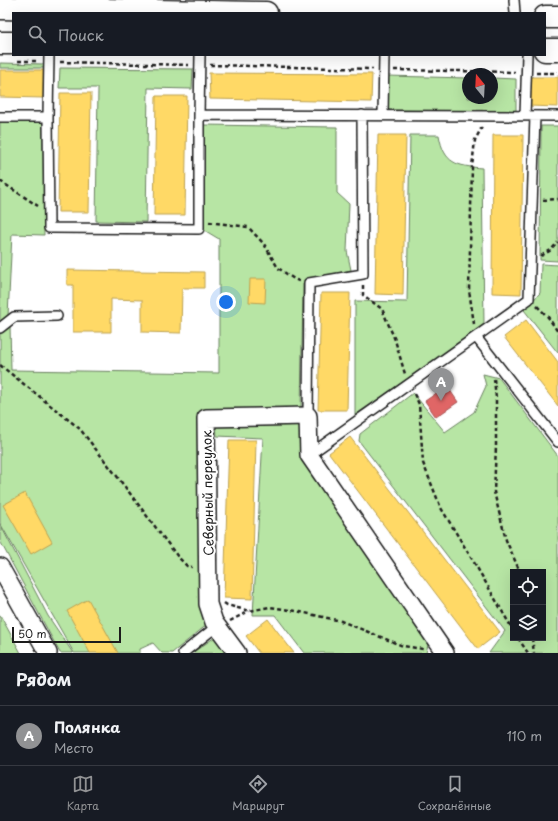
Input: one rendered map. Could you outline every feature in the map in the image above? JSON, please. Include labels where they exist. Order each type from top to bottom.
[{"type":"main road","points":[[0,8],[213,12]]},
{"type":"main road","points":[[546,17],[558,17]]},
{"type":"main road","points":[[0,43],[12,51]]},
{"type":"main road","points":[[546,50],[558,50]]},
{"type":"street","points":[[308,416],[309,455],[445,653]]},
{"type":"street","name":"Северный переулок","points":[[237,653],[214,622],[208,604],[206,418],[308,416]]},
{"type":"street","points":[[0,567],[48,653]]},
{"type":"lane","points":[[514,0],[515,12]]},
{"type":"lane","points":[[49,58],[49,228],[198,229],[200,56]]},
{"type":"lane","points":[[383,115],[384,56]]},
{"type":"lane","points":[[525,116],[527,56]]},
{"type":"lane","points":[[199,114],[558,116]]},
{"type":"lane","points":[[308,416],[309,283],[363,274],[362,115]]},
{"type":"lane","points":[[309,455],[529,299],[534,116]]},
{"type":"lane","points":[[0,117],[48,117]]},
{"type":"lane","points":[[0,328],[14,317],[57,316]]},
{"type":"lane","points":[[476,336],[558,442]]},
{"type":"lane","points":[[183,653],[217,626]]},
{"type":"path","points":[[37,56],[49,58],[200,65],[558,73]]},
{"type":"path","points":[[476,336],[469,290],[472,167],[475,140],[488,115]]},
{"type":"path","points":[[0,181],[49,214]]},
{"type":"path","points":[[198,222],[223,223],[248,227],[264,244],[278,268],[294,279],[309,283]]},
{"type":"path","points":[[530,262],[551,250],[558,242]]},
{"type":"path","points":[[363,274],[363,295],[382,309],[395,340],[408,385],[419,404],[423,463],[441,508],[510,625]]},
{"type":"path","points":[[529,299],[548,317],[558,332]]},
{"type":"path","points":[[493,358],[496,398],[494,492],[506,540],[519,569]]},
{"type":"path","points":[[0,365],[80,430],[116,474],[178,557],[188,566],[208,570]]},
{"type":"path","points":[[208,588],[227,605],[249,611],[270,607],[341,621],[403,646],[427,650]]},
{"type":"path","points":[[520,641],[528,653]]},
{"type":"path","points":[[532,641],[534,653]]},
{"type":"green space","points":[[0,63],[44,64],[44,68],[0,68]]},
{"type":"green space","points":[[60,68],[193,69],[192,89],[148,88],[146,222],[96,221],[98,88],[59,88]]},
{"type":"green space","points":[[387,76],[462,78],[462,104],[498,104],[498,78],[516,79],[516,111],[387,110]]},
{"type":"green space","points":[[0,121],[43,121],[44,235],[12,234],[8,316],[0,323]]},
{"type":"green space","points":[[204,125],[337,127],[337,193],[349,204],[347,251],[351,270],[311,279],[303,284],[301,410],[201,412],[208,624],[172,653],[162,653],[153,643],[140,649],[140,653],[74,653],[0,523],[0,334],[10,325],[11,370],[219,373],[219,239],[204,230]]},
{"type":"green space","points":[[541,126],[558,126],[558,261],[540,260]]},
{"type":"green space","points":[[410,135],[439,135],[444,152],[453,162],[465,166],[482,168],[484,326],[355,415],[355,301],[407,302]]},
{"type":"green space","points":[[541,264],[558,265],[558,353],[524,310],[540,293]]},
{"type":"green space","points":[[483,374],[499,378],[558,456],[558,653],[489,653],[505,631],[359,441],[360,434],[413,393],[445,432],[474,412],[486,386]]},
{"type":"green space","points":[[216,422],[304,423],[303,458],[429,640],[426,653],[304,653],[275,615],[253,615],[263,438],[217,436]]},
{"type":"green space","points":[[0,524],[48,616],[73,653],[60,653],[0,541]]},
{"type":"green space","points":[[0,615],[21,653],[0,653]]},
{"type":"green space","points":[[218,635],[225,653],[192,653]]},
{"type":"building: Жильё","points":[[0,70],[45,70],[44,98],[0,97]]},
{"type":"building: Жильё","points":[[209,73],[372,74],[371,102],[210,99]]},
{"type":"building: Жильё","points":[[529,77],[558,77],[558,107],[529,106]]},
{"type":"building: Жильё","points":[[60,93],[91,93],[89,212],[58,212]]},
{"type":"building: Жильё","points":[[156,96],[187,96],[185,215],[154,215]]},
{"type":"building: Жильё","points":[[378,135],[406,135],[403,295],[375,294]]},
{"type":"building: Жильё","points":[[493,135],[523,135],[521,294],[492,293]]},
{"type":"building: Жильё","points":[[67,270],[204,272],[204,288],[182,288],[181,333],[142,332],[142,300],[111,299],[111,332],[73,332],[73,285],[67,285]]},
{"type":"building: Жильё","points":[[250,279],[266,279],[265,303],[249,302]]},
{"type":"building: Жильё","points":[[321,293],[350,293],[347,410],[318,410]]},
{"type":"building: Жильё","points":[[526,320],[558,362],[558,406],[504,337]]},
{"type":"building: Жильё","points":[[350,437],[500,632],[478,649],[329,453]]},
{"type":"building: Жильё","points":[[229,440],[256,440],[252,599],[224,598]]},
{"type":"building: Жильё","points":[[25,493],[52,542],[31,554],[3,505]]},
{"type":"building: Жильё","points":[[88,599],[118,653],[90,653],[67,611]]},
{"type":"building: Жильё","points":[[268,619],[294,653],[259,653],[246,636]]},
{"type":"building: Торговля","points":[[447,386],[458,402],[436,417],[425,401]]},
{"type":"place","name":"Полянка","points":[[441,401]]}]
